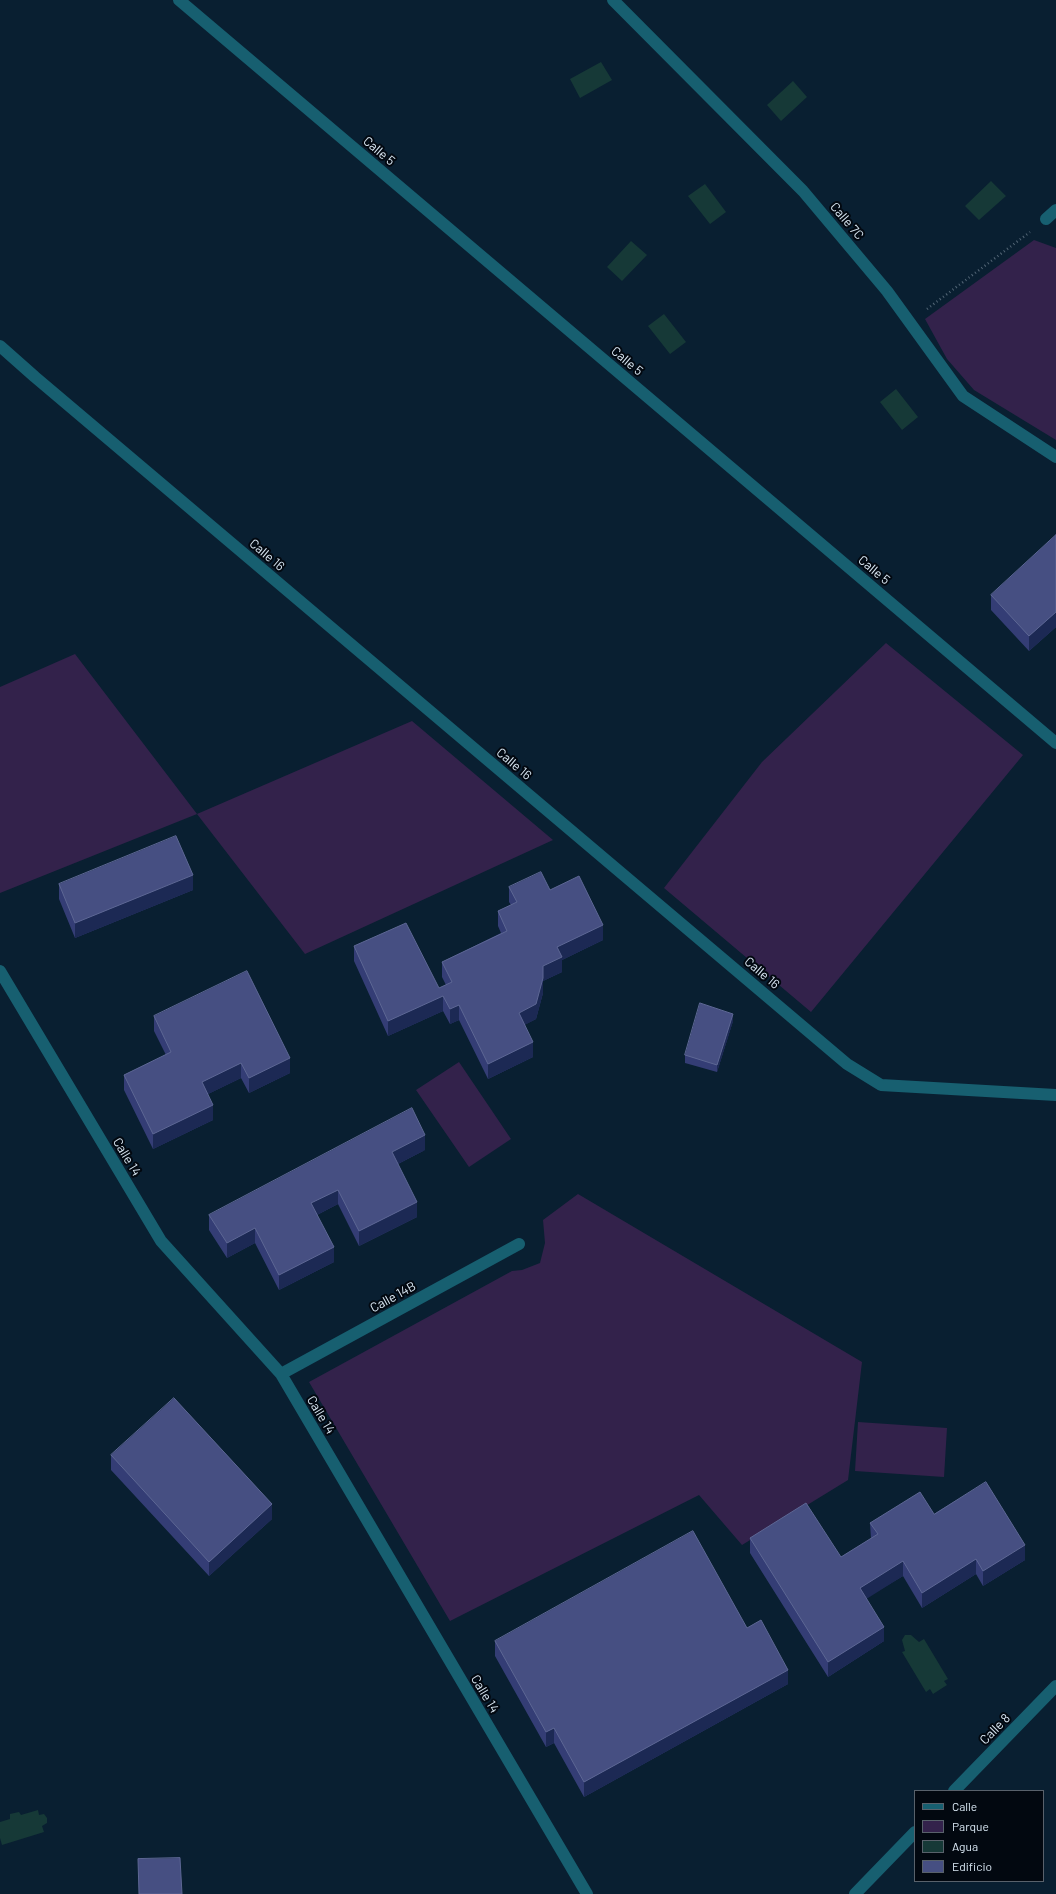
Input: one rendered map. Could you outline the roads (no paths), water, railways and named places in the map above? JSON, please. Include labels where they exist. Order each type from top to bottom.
[{"type":"street","name":"Calle 5","points":[[179,0],[1056,743]]},
{"type":"street","name":"Calle 7C","points":[[613,0],[803,191],[887,292],[963,396],[1056,457]]},
{"type":"street","points":[[1046,219],[1056,210]]},
{"type":"street","name":"Calle 16","points":[[0,346],[847,1064],[881,1085],[1056,1095]]},
{"type":"street","name":"Calle 14","points":[[0,971],[161,1241],[281,1374],[587,1894]]},
{"type":"street","name":"Calle 14B","points":[[281,1374],[519,1244]]},
{"type":"street","name":"Calle 8","points":[[955,1790],[1056,1686]]},
{"type":"street","points":[[855,1894],[914,1833]]},
{"type":"water","points":[[601,62],[612,80],[580,98],[570,79]]},
{"type":"water","points":[[793,81],[807,97],[781,121],[767,105]]},
{"type":"water","points":[[991,181],[1006,196],[979,220],[965,206]]},
{"type":"water","points":[[705,184],[726,212],[710,224],[688,196]]},
{"type":"water","points":[[631,241],[647,255],[622,281],[607,267]]},
{"type":"water","points":[[664,314],[686,342],[670,354],[648,326]]},
{"type":"water","points":[[896,389],[918,417],[902,430],[880,402]]},
{"type":"water","points":[[905,1635],[911,1635],[919,1642],[924,1639],[948,1679],[944,1681],[947,1685],[933,1694],[930,1689],[926,1692],[902,1652],[905,1651],[902,1640]]},
{"type":"water","points":[[38,1810],[39,1815],[44,1814],[47,1818],[47,1823],[42,1826],[44,1832],[2,1845],[0,1838],[0,1822],[10,1819],[10,1814],[19,1812],[21,1815]]}]
